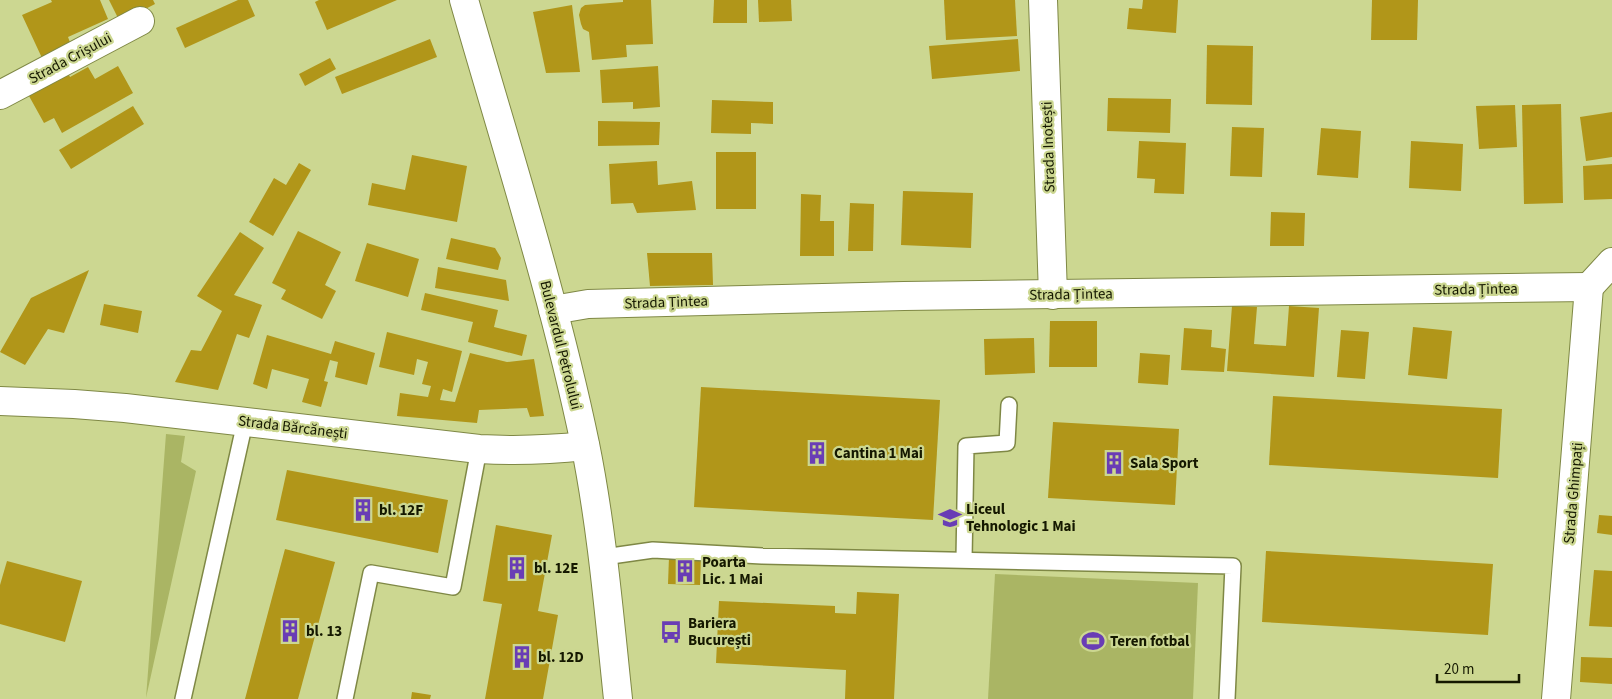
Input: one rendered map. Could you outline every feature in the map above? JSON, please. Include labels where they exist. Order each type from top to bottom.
[{"type":"street","name":"Bulevardul Petrolului","points":[[464,0],[553,310],[585,446],[604,557],[618,699]]},
{"type":"street","name":"Strada Inotești","points":[[1043,0],[1052,295]]},
{"type":"street","name":"Strada Crișului","points":[[0,95],[140,21]]},
{"type":"street","points":[[1589,287],[1612,262]]},
{"type":"street","name":"Strada Țintea","points":[[553,310],[588,304],[904,296],[1589,287]]},
{"type":"street","name":"Strada Ghimpați","points":[[1556,699],[1589,287]]},
{"type":"street","name":"Strada Bărcănești","points":[[0,400],[74,404],[479,449],[541,451],[585,446]]},
{"type":"lane","points":[[964,559],[966,446],[1007,443],[1009,405]]},
{"type":"lane","points":[[183,699],[246,422]]},
{"type":"lane","points":[[344,699],[371,573],[452,587],[479,449]]},
{"type":"lane","points":[[604,557],[653,550],[762,556],[1233,566],[1227,699]]},
{"type":"green space","points":[[166,434],[185,436],[181,462],[196,471],[146,698]]},
{"type":"green space","name":"Teren fotbal","points":[[995,574],[1198,583],[1193,699],[988,699]]},
{"type":"building","points":[[51,0],[100,0],[108,19],[68,37],[71,45],[42,58],[22,15],[52,2]]},
{"type":"building","points":[[109,0],[153,0],[155,4],[120,22]]},
{"type":"building","points":[[238,0],[248,0],[255,16],[185,48],[176,28]]},
{"type":"building","points":[[319,0],[397,0],[327,30],[315,2]]},
{"type":"building","points":[[623,0],[651,0],[653,44],[626,45],[627,57],[592,60],[589,32],[583,29],[579,15],[581,8],[585,5],[623,2]]},
{"type":"building","points":[[714,0],[747,0],[747,23],[713,23]]},
{"type":"building","points":[[758,0],[791,0],[792,21],[759,22]]},
{"type":"building","points":[[944,0],[1015,0],[1017,36],[946,40]]},
{"type":"building","points":[[1143,0],[1178,0],[1176,33],[1127,29],[1129,8],[1142,9]]},
{"type":"building","points":[[1372,0],[1418,0],[1417,40],[1371,40]]},
{"type":"building","points":[[572,5],[580,72],[546,73],[533,12]]},
{"type":"building","points":[[430,39],[437,57],[342,94],[335,77]]},
{"type":"building","points":[[1018,39],[1020,71],[932,79],[929,46]]},
{"type":"building","points":[[1207,45],[1253,46],[1252,105],[1206,104]]},
{"type":"building","points":[[330,58],[336,69],[305,86],[299,74]]},
{"type":"building","points":[[118,66],[133,93],[62,133],[54,118],[44,123],[29,96],[47,86],[45,84],[67,71],[70,77],[88,67],[95,79]]},
{"type":"building","points":[[658,66],[660,107],[633,109],[633,102],[602,103],[600,70]]},
{"type":"building","points":[[1108,98],[1171,99],[1170,133],[1107,131]]},
{"type":"building","points":[[712,100],[773,102],[773,124],[751,123],[751,134],[711,133]]},
{"type":"building","points":[[1561,104],[1563,203],[1524,204],[1522,105]]},
{"type":"building","points":[[1515,105],[1517,147],[1479,149],[1476,106]]},
{"type":"building","points":[[133,106],[144,124],[71,169],[59,150]]},
{"type":"building","points":[[1612,112],[1612,157],[1586,161],[1580,117]]},
{"type":"building","points":[[598,121],[660,122],[659,145],[598,146]]},
{"type":"building","points":[[1232,127],[1264,128],[1262,177],[1230,176]]},
{"type":"building","points":[[1321,128],[1361,131],[1358,178],[1317,175]]},
{"type":"building","points":[[1139,141],[1186,143],[1184,194],[1154,193],[1155,179],[1137,178]]},
{"type":"building","points":[[1411,141],[1463,144],[1461,191],[1409,188]]},
{"type":"building","points":[[716,152],[756,152],[756,209],[716,209]]},
{"type":"building","points":[[412,155],[467,166],[457,222],[368,205],[372,183],[405,190]]},
{"type":"building","points":[[657,161],[658,185],[692,181],[696,210],[637,213],[633,203],[611,204],[609,164]]},
{"type":"building","points":[[299,163],[311,170],[273,236],[249,222],[274,178],[286,185]]},
{"type":"building","points":[[1612,164],[1612,199],[1584,200],[1583,166]]},
{"type":"building","points":[[903,191],[973,193],[971,248],[901,245]]},
{"type":"building","points":[[801,194],[821,195],[820,221],[834,221],[834,256],[800,256]]},
{"type":"building","points":[[850,203],[874,204],[873,251],[848,251]]},
{"type":"building","points":[[1271,212],[1305,213],[1304,246],[1270,246]]},
{"type":"building","points":[[298,231],[341,252],[325,285],[336,291],[322,319],[281,299],[286,290],[272,283]]},
{"type":"building","points":[[240,232],[264,248],[234,295],[262,305],[249,338],[237,334],[218,390],[175,382],[191,350],[201,351],[222,311],[197,296]]},
{"type":"building","points":[[451,238],[495,248],[501,258],[498,270],[446,259]]},
{"type":"building","points":[[367,243],[419,259],[408,297],[355,281]]},
{"type":"building","points":[[647,253],[712,253],[713,285],[650,286]]},
{"type":"building","points":[[438,267],[506,280],[509,301],[435,288]]},
{"type":"building","points":[[89,270],[64,333],[48,329],[25,365],[0,352],[31,298]]},
{"type":"building","points":[[425,293],[498,310],[494,327],[527,335],[522,356],[468,342],[473,322],[421,310]]},
{"type":"building","points":[[104,304],[142,311],[138,333],[100,325]]},
{"type":"building","points":[[1232,306],[1257,307],[1254,344],[1286,346],[1289,306],[1319,308],[1314,377],[1227,371]]},
{"type":"building","points":[[1050,321],[1097,321],[1097,367],[1049,367]]},
{"type":"building","points":[[1413,327],[1452,331],[1447,379],[1408,375]]},
{"type":"building","points":[[1184,328],[1212,330],[1211,347],[1226,349],[1224,372],[1181,370]]},
{"type":"building","points":[[1341,330],[1369,332],[1365,379],[1337,377]]},
{"type":"building","points":[[387,332],[462,351],[452,392],[443,389],[440,400],[455,402],[470,353],[507,362],[534,359],[544,416],[530,417],[527,408],[479,410],[477,423],[397,416],[400,393],[428,397],[431,386],[422,384],[428,362],[417,359],[414,375],[379,367]]},
{"type":"building","points":[[267,335],[331,354],[335,341],[375,353],[367,385],[335,377],[338,362],[330,360],[324,381],[328,382],[321,407],[302,402],[309,379],[272,369],[267,389],[253,384]]},
{"type":"building","points":[[1034,338],[1035,373],[985,375],[984,339]]},
{"type":"building","points":[[1140,353],[1170,355],[1168,385],[1138,383]]},
{"type":"building","name":"Cantina 1 Mai","points":[[701,387],[940,400],[933,520],[694,507]]},
{"type":"building","points":[[1273,396],[1502,409],[1498,478],[1269,465]]},
{"type":"building","name":"Sala Sport","points":[[1053,422],[1179,429],[1175,505],[1048,498]]},
{"type":"building","name":"bl. 12F","points":[[287,470],[448,500],[438,553],[276,520]]},
{"type":"building","points":[[1599,515],[1612,516],[1612,535],[1597,533]]},
{"type":"building","points":[[496,525],[552,535],[538,611],[558,615],[543,699],[485,699],[502,604],[483,601]]},
{"type":"building","name":"bl. 13","points":[[285,549],[335,562],[298,699],[245,699]]},
{"type":"building","points":[[1266,551],[1493,564],[1488,635],[1262,622]]},
{"type":"building","name":"Poarta Lic. 1 Mai","points":[[669,557],[701,558],[700,585],[668,584]]},
{"type":"building","points":[[7,561],[82,581],[65,642],[0,624],[0,585]]},
{"type":"building","points":[[1594,570],[1612,571],[1612,627],[1589,626]]},
{"type":"building","points":[[857,592],[899,594],[894,699],[845,699],[846,670],[716,663],[719,601],[835,606],[835,613],[856,614]]},
{"type":"building","points":[[1581,657],[1612,658],[1612,684],[1580,682]]},
{"type":"building","points":[[412,692],[431,695],[430,699],[411,699]]},
{"type":"place","name":"Cantina 1 Mai","points":[[817,453]]},
{"type":"place","name":"Sala Sport","points":[[1114,463]]},
{"type":"place","name":"bl. 12F","points":[[363,510]]},
{"type":"place","name":"Liceul Tehnologic 1 Mai","points":[[950,518]]},
{"type":"place","name":"bl. 12E","points":[[517,568]]},
{"type":"place","name":"Poarta Lic. 1 Mai","points":[[685,571]]},
{"type":"place","name":"bl. 13","points":[[290,631]]},
{"type":"place","name":"Bariera București","points":[[671,632]]},
{"type":"place","name":"Teren fotbal","points":[[1093,641]]},
{"type":"place","name":"bl. 12D","points":[[522,657]]}]
